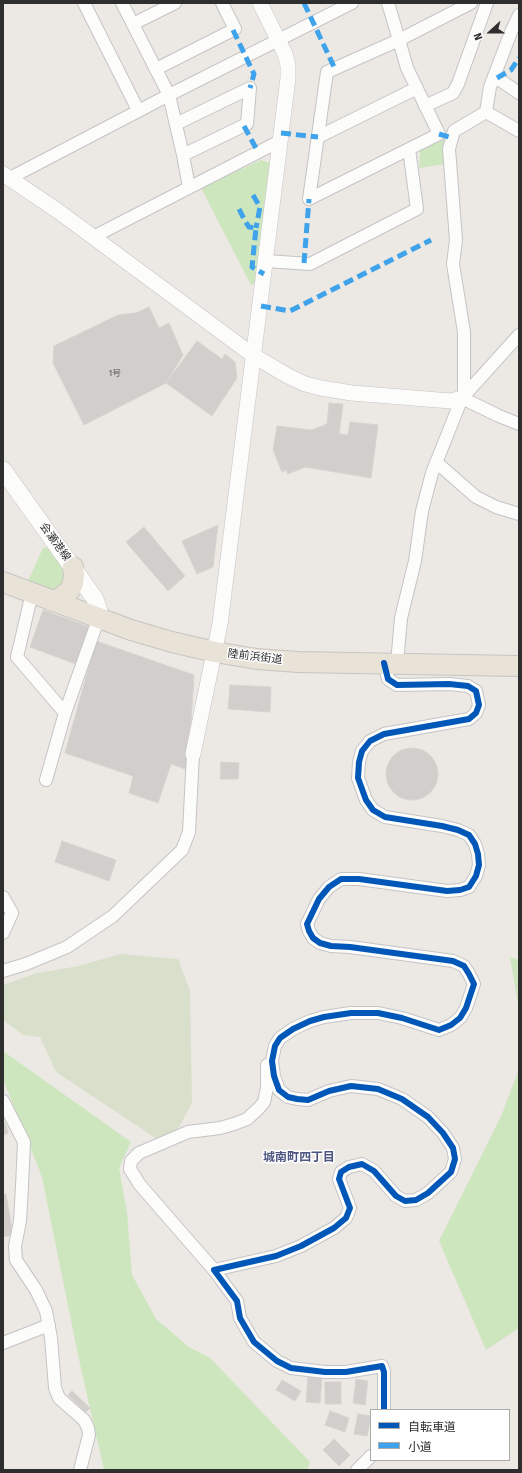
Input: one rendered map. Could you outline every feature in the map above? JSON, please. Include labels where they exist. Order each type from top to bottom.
[{"type":"highway","points":[[52,601],[59,599],[70,590],[73,583],[73,567]]},
{"type":"highway","name":"陸前浜街道","points":[[3,582],[131,630],[215,652],[257,659],[298,662],[519,666]]},
{"type":"main road","name":"会瀬港線","points":[[3,470],[95,599],[100,611],[99,617]]},
{"type":"street","points":[[84,3],[138,110]]},
{"type":"street","points":[[122,3],[169,95],[189,187]]},
{"type":"street","points":[[133,24],[175,3]]},
{"type":"street","points":[[156,69],[235,29],[222,3]]},
{"type":"street","points":[[3,971],[26,964],[67,946],[113,916],[182,850],[189,832],[194,754],[220,624],[288,78],[288,65],[279,40],[260,3]]},
{"type":"street","points":[[6,176],[352,3]]},
{"type":"street","points":[[388,3],[399,40],[407,68],[439,134],[309,199],[327,72],[399,40],[471,3]]},
{"type":"street","points":[[425,106],[452,93],[458,84],[487,3]]},
{"type":"street","points":[[486,112],[490,87],[519,15]]},
{"type":"street","points":[[494,76],[519,93]]},
{"type":"street","points":[[176,124],[250,88],[247,124],[183,155]]},
{"type":"street","points":[[318,137],[417,88]]},
{"type":"street","points":[[486,112],[519,132]]},
{"type":"street","points":[[463,397],[464,332],[453,264],[456,240],[448,149],[454,131],[486,112]]},
{"type":"street","points":[[93,237],[280,141]]},
{"type":"street","points":[[266,261],[310,264],[417,209],[409,149]]},
{"type":"street","points":[[6,176],[36,195],[254,356],[288,376],[305,384],[352,393],[451,400],[463,397],[519,424]]},
{"type":"street","points":[[384,1409],[384,1372],[382,1366],[346,1372],[325,1372],[292,1368],[277,1361],[254,1342],[240,1318],[237,1301],[214,1270],[140,1185],[130,1169],[131,1161],[139,1153],[188,1132],[220,1128],[247,1118],[264,1102],[267,1088],[266,1069],[268,1052],[274,1041],[293,1028],[324,1017],[351,1013],[378,1013],[402,1018],[439,1030],[451,1025],[460,1018],[466,1008],[474,984],[464,966],[453,961],[320,944],[308,931],[306,924],[319,899],[329,887],[341,878],[447,891],[460,890],[468,887],[476,876],[479,865],[478,854],[475,844],[469,835],[458,830],[442,826],[385,817],[373,810],[366,800],[358,778],[359,762],[362,751],[370,741],[384,734],[469,719],[476,713],[479,705],[476,691],[468,686],[397,684],[388,679],[415,561],[422,511],[436,462],[463,397],[519,334]]},
{"type":"street","points":[[436,462],[476,497],[496,507],[519,514]]},
{"type":"street","points":[[32,593],[17,656],[65,713]]},
{"type":"street","points":[[46,780],[65,713],[99,617]]},
{"type":"street","points":[[3,897],[12,913],[3,933]]},
{"type":"street","points":[[214,1270],[276,1256],[301,1246],[334,1228],[346,1218],[350,1208],[339,1179],[341,1172],[349,1167],[362,1164],[374,1172],[396,1196],[405,1201],[416,1200],[428,1193],[451,1172],[455,1159],[453,1148],[428,1117],[402,1099],[378,1089],[351,1086],[329,1091],[308,1100],[288,1097],[279,1090],[274,1076],[272,1061],[275,1046],[280,1038]]},
{"type":"street","points":[[3,1102],[24,1142],[20,1221],[15,1246],[16,1260],[36,1290],[46,1311],[49,1324],[55,1388],[59,1398],[84,1420],[88,1428],[89,1435],[80,1470]]},
{"type":"street","points":[[3,1343],[49,1324]]},
{"type":"street","points":[[357,1470],[370,1457]]},
{"type":"green space","points":[[447,138],[446,164],[419,168],[420,151]]},
{"type":"green space","points":[[261,160],[272,164],[257,282],[251,285],[201,188]]},
{"type":"green space","points":[[52,547],[69,569],[65,585],[56,593],[28,581],[43,548]]},
{"type":"green space","points":[[120,954],[178,959],[190,991],[192,1103],[178,1129],[157,1139],[56,1072],[40,1037],[23,1035],[3,1020],[3,985],[37,973],[79,966]]},
{"type":"green space","points":[[510,957],[519,960],[519,1010]]},
{"type":"green space","points":[[3,1051],[131,1142],[119,1168],[127,1212],[132,1275],[156,1319],[189,1347],[210,1358],[310,1462],[307,1470],[104,1470],[78,1355],[42,1177],[3,1079]]},
{"type":"green space","points":[[519,1069],[519,1328],[486,1350],[439,1241],[502,1114]]},
{"type":"building","points":[[149,307],[159,328],[169,323],[183,355],[166,383],[84,425],[53,363],[54,346],[118,315],[136,313]]},
{"type":"building","points":[[197,341],[222,359],[225,354],[235,362],[237,378],[212,416],[166,383]]},
{"type":"building","points":[[329,403],[343,404],[339,434],[348,435],[350,422],[378,425],[371,478],[305,467],[288,474],[286,470],[282,472],[273,450],[277,426],[312,430],[327,424]]},
{"type":"building","points":[[218,525],[213,567],[197,574],[182,541]]},
{"type":"building","points":[[144,527],[185,576],[168,591],[126,542]]},
{"type":"building","points":[[43,610],[89,627],[76,664],[30,647]]},
{"type":"building","points":[[96,641],[194,675],[188,770],[171,764],[158,803],[129,793],[133,776],[65,753]]},
{"type":"building","points":[[230,685],[271,687],[270,712],[228,709]]},
{"type":"building","points":[[407,748],[417,748],[426,752],[434,760],[438,769],[438,779],[434,788],[426,796],[417,800],[407,800],[398,796],[390,788],[386,779],[386,769],[390,760],[398,752]]},
{"type":"building","points":[[221,762],[239,763],[238,779],[220,779]]},
{"type":"building","points":[[62,841],[116,860],[109,881],[55,862]]},
{"type":"building","points":[[3,1123],[5,1123],[8,1133],[3,1135]]},
{"type":"building","points":[[6,1194],[13,1235],[3,1237],[3,1195]]},
{"type":"building","points":[[308,1377],[322,1378],[320,1403],[306,1402]]},
{"type":"building","points":[[356,1379],[368,1381],[365,1405],[353,1403]]},
{"type":"building","points":[[282,1380],[301,1391],[295,1401],[276,1390]]},
{"type":"building","points":[[325,1382],[341,1382],[341,1404],[325,1404]]},
{"type":"building","points":[[72,1391],[90,1408],[86,1412],[68,1395]]},
{"type":"building","points":[[330,1411],[349,1418],[345,1432],[325,1425]]},
{"type":"building","points":[[358,1414],[370,1416],[367,1436],[354,1434]]},
{"type":"building","points":[[334,1439],[350,1455],[339,1466],[323,1450]]},
{"type":"marked path","points":[[304,3],[335,69]]},
{"type":"marked path","points":[[233,30],[254,74],[250,88]]},
{"type":"marked path","points":[[497,78],[511,70],[519,58]]},
{"type":"marked path","points":[[244,126],[258,152]]},
{"type":"marked path","points":[[281,133],[318,137]]},
{"type":"marked path","points":[[439,134],[452,138]]},
{"type":"marked path","points":[[253,195],[260,207],[256,228]]},
{"type":"marked path","points":[[304,263],[309,199]]},
{"type":"marked path","points":[[239,209],[249,227],[256,228],[252,267],[264,274]]},
{"type":"marked path","points":[[261,306],[290,311],[431,240]]},
{"type":"cycle path","points":[[384,663],[388,679],[397,685],[449,684],[468,686],[476,691],[479,705],[476,713],[469,719],[384,734],[370,741],[362,751],[359,762],[358,778],[366,800],[373,810],[385,817],[442,826],[458,830],[469,835],[475,844],[478,854],[479,865],[476,876],[469,887],[460,890],[447,891],[359,879],[341,879],[329,887],[319,899],[307,924],[313,938],[320,943],[331,946],[350,947],[453,961],[464,966],[474,984],[466,1008],[460,1018],[451,1025],[439,1030],[402,1018],[378,1013],[351,1013],[324,1017],[310,1021],[293,1029],[280,1038],[275,1046],[272,1061],[274,1076],[279,1090],[288,1097],[297,1099],[308,1100],[329,1091],[351,1086],[378,1089],[402,1099],[428,1117],[443,1133],[453,1148],[455,1159],[451,1172],[428,1193],[416,1200],[405,1201],[396,1196],[374,1171],[362,1164],[349,1167],[341,1172],[339,1179],[350,1208],[346,1218],[334,1228],[301,1246],[276,1256],[214,1270],[237,1301],[240,1318],[254,1342],[277,1361],[291,1368],[325,1372],[346,1372],[382,1366],[384,1372],[384,1409]]},
{"type":"district","name":"城南町四丁目","points":[[299,1158]]}]
